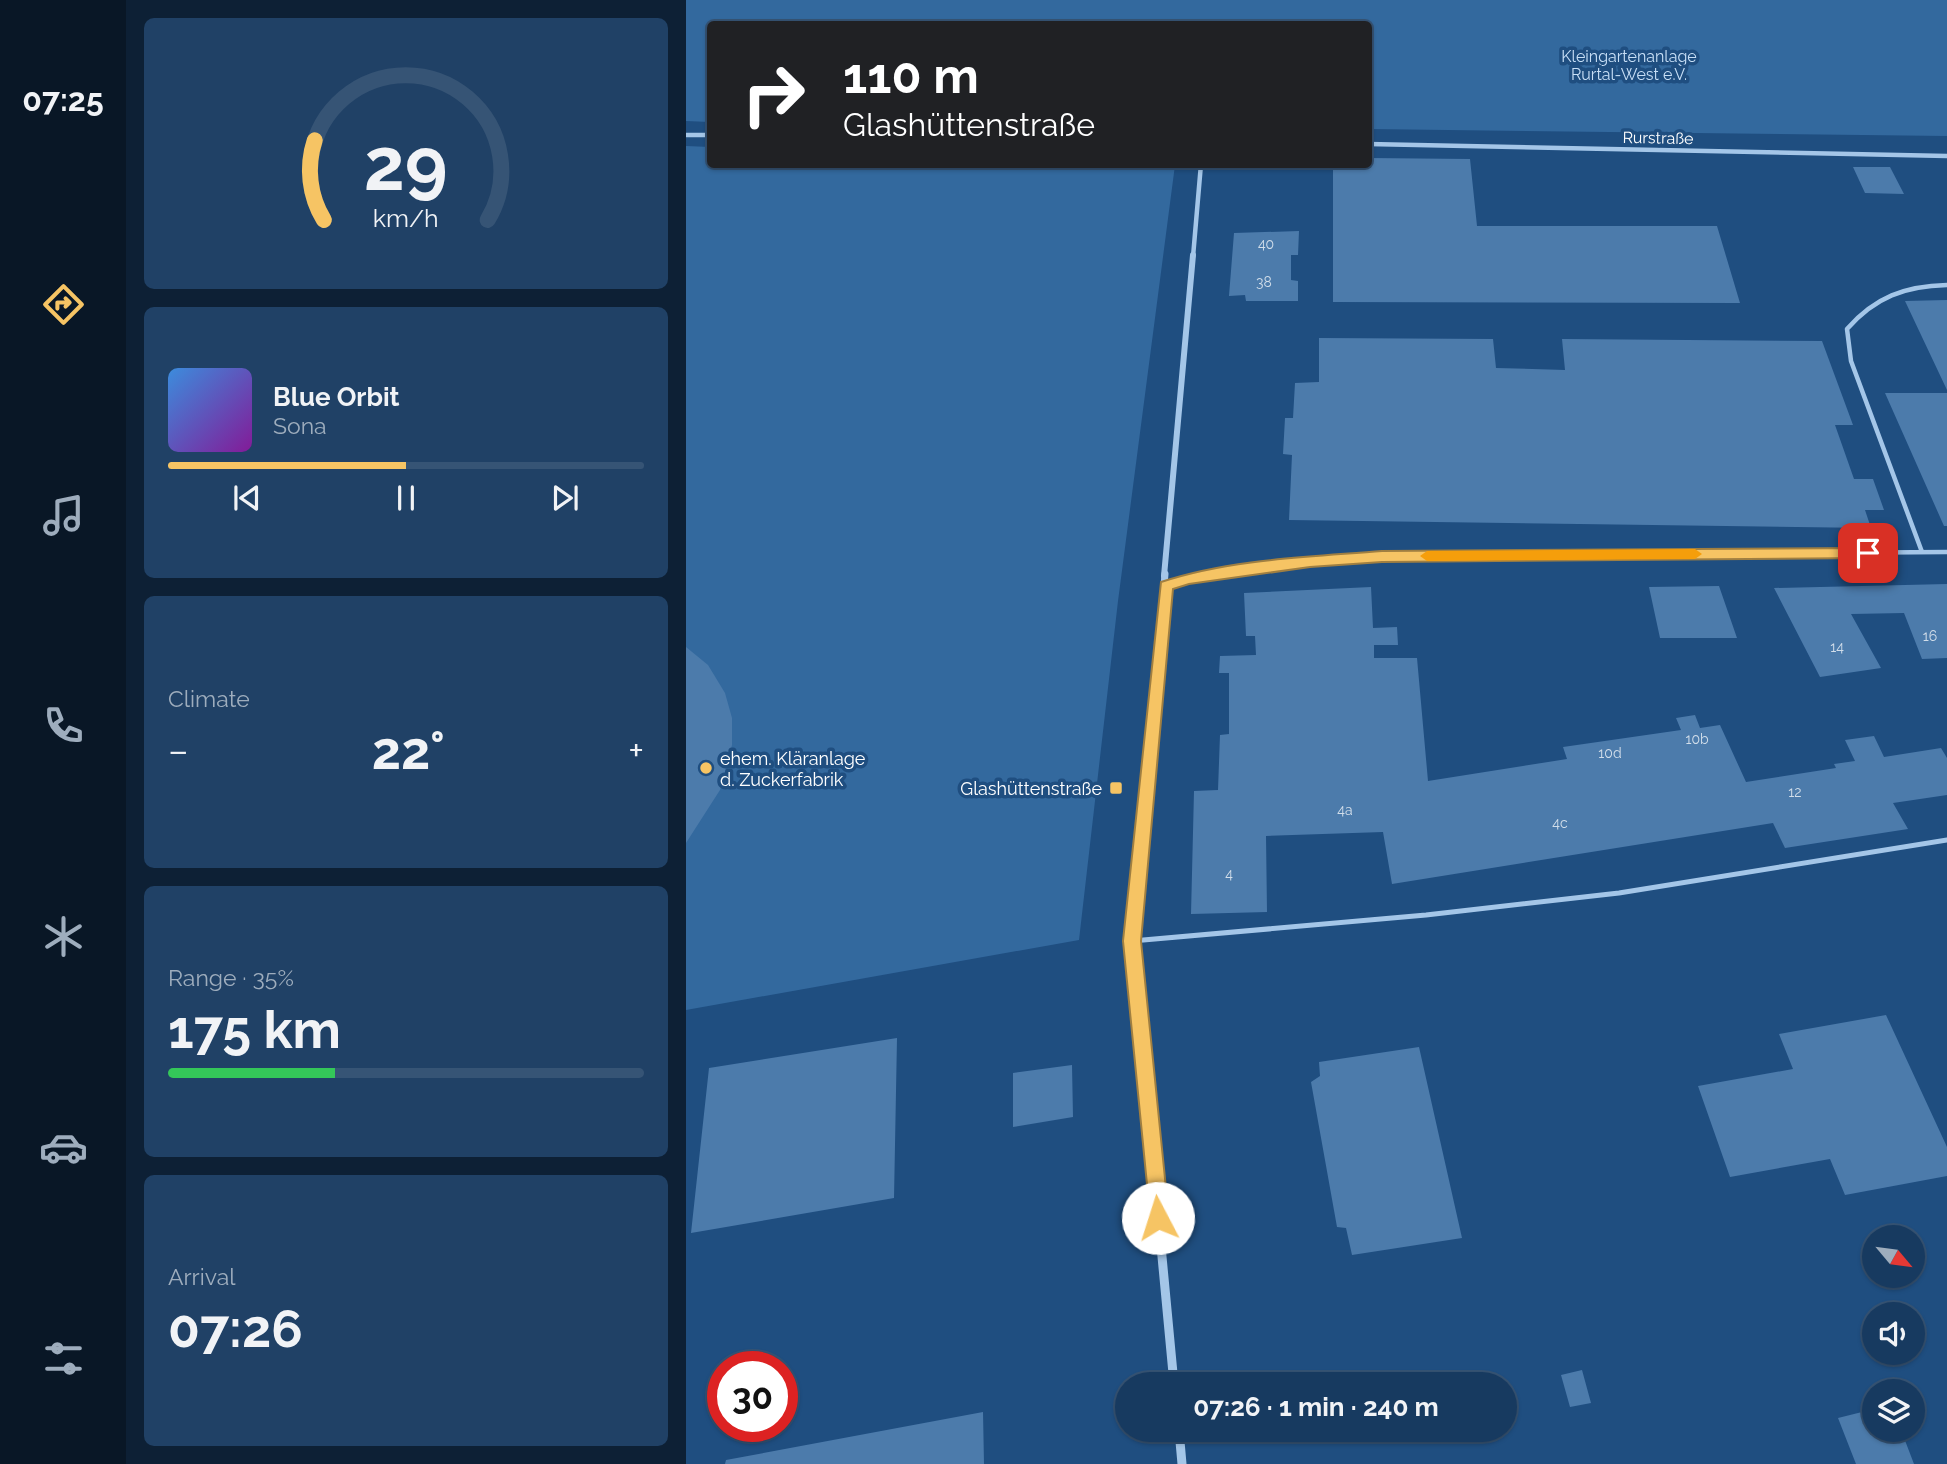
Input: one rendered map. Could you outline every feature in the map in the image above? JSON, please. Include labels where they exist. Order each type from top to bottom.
[{"type":"street","points":[[686,135],[707,135]]},
{"type":"street","name":"Rurstraße","points":[[1372,144],[1947,156]]},
{"type":"street","points":[[1173,1372],[1132,941],[1166,586],[1201,168]]},
{"type":"street","points":[[1180,1442],[1182,1464]]},
{"type":"lane","points":[[1922,552],[1851,361],[1847,329],[1862,309],[1891,291],[1920,285],[1947,285]]},
{"type":"lane","points":[[1166,586],[1188,579],[1310,562],[1382,556],[1947,552]]},
{"type":"lane","points":[[1132,941],[1412,916],[1619,893],[1947,841]]},
{"type":"green space","name":"Kleingartenanlage Rurtal-West e.V.","points":[[686,0],[1947,0],[1947,136],[1372,129],[1372,21],[707,21],[707,122],[686,121]]},
{"type":"green space","points":[[686,146],[707,147],[707,168],[1175,168],[1118,601],[1079,940],[686,1010]]},
{"type":"building","points":[[1372,158],[1470,159],[1477,226],[1717,226],[1740,303],[1333,302],[1333,168],[1372,168]]},
{"type":"building","points":[[1853,167],[1890,167],[1904,194],[1865,193]]},
{"type":"building","points":[[1299,231],[1298,255],[1291,255],[1291,280],[1298,281],[1298,301],[1246,301],[1245,295],[1229,296],[1234,233]]},
{"type":"building","points":[[1947,300],[1947,390],[1905,301]]},
{"type":"building","points":[[1319,338],[1493,339],[1496,368],[1565,370],[1562,339],[1822,341],[1853,425],[1835,425],[1854,479],[1873,479],[1884,510],[1865,510],[1871,528],[1289,520],[1292,455],[1283,454],[1285,418],[1293,418],[1295,383],[1319,382]]},
{"type":"building","points":[[1885,393],[1947,393],[1947,526],[1944,526]]},
{"type":"building","points":[[1947,584],[1947,658],[1922,659],[1904,613],[1851,614],[1881,668],[1820,677],[1774,588]]},
{"type":"building","points":[[1719,586],[1737,638],[1660,638],[1649,587]]},
{"type":"building","points":[[1371,587],[1373,628],[1397,627],[1398,645],[1374,645],[1374,658],[1417,658],[1428,781],[1567,759],[1563,747],[1681,730],[1676,718],[1695,715],[1700,728],[1720,725],[1746,782],[1836,768],[1834,764],[1855,761],[1845,740],[1874,736],[1884,757],[1941,748],[1947,758],[1947,795],[1893,803],[1908,829],[1785,848],[1773,823],[1392,884],[1383,832],[1266,836],[1267,912],[1191,914],[1194,791],[1218,790],[1220,735],[1229,734],[1229,673],[1219,673],[1220,656],[1256,655],[1255,636],[1246,636],[1244,593]]},
{"type":"building","name":"ehem. Kläranlage d. Zuckerfabrik","points":[[686,647],[708,665],[725,693],[732,718],[732,745],[720,790],[686,843]]},
{"type":"building","points":[[1886,1015],[1947,1147],[1947,1176],[1845,1195],[1830,1159],[1730,1177],[1698,1086],[1793,1069],[1779,1034]]},
{"type":"building","points":[[897,1038],[894,1198],[691,1233],[709,1068]]},
{"type":"building","points":[[1419,1047],[1462,1238],[1352,1255],[1346,1228],[1337,1227],[1311,1082],[1320,1076],[1319,1062]]},
{"type":"building","points":[[1072,1065],[1073,1117],[1013,1127],[1013,1073]]},
{"type":"building","points":[[1582,1370],[1591,1403],[1570,1407],[1561,1375]]},
{"type":"building","points":[[983,1412],[984,1464],[725,1464],[726,1460]]},
{"type":"building","points":[[1862,1412],[1862,1442],[1906,1442],[1914,1464],[1856,1464],[1838,1418]]},
{"type":"slow traffic","points":[[1427,556],[1695,554]]},
{"type":"place","name":"ehem. Kläranlage d. Zuckerfabrik","points":[[706,768]]},
{"type":"place","name":"Glashüttenstraße","points":[[1116,788]]},
{"type":"route","points":[[1158,1218],[1132,941],[1166,586],[1188,579],[1310,562],[1382,556],[1868,553]]}]
